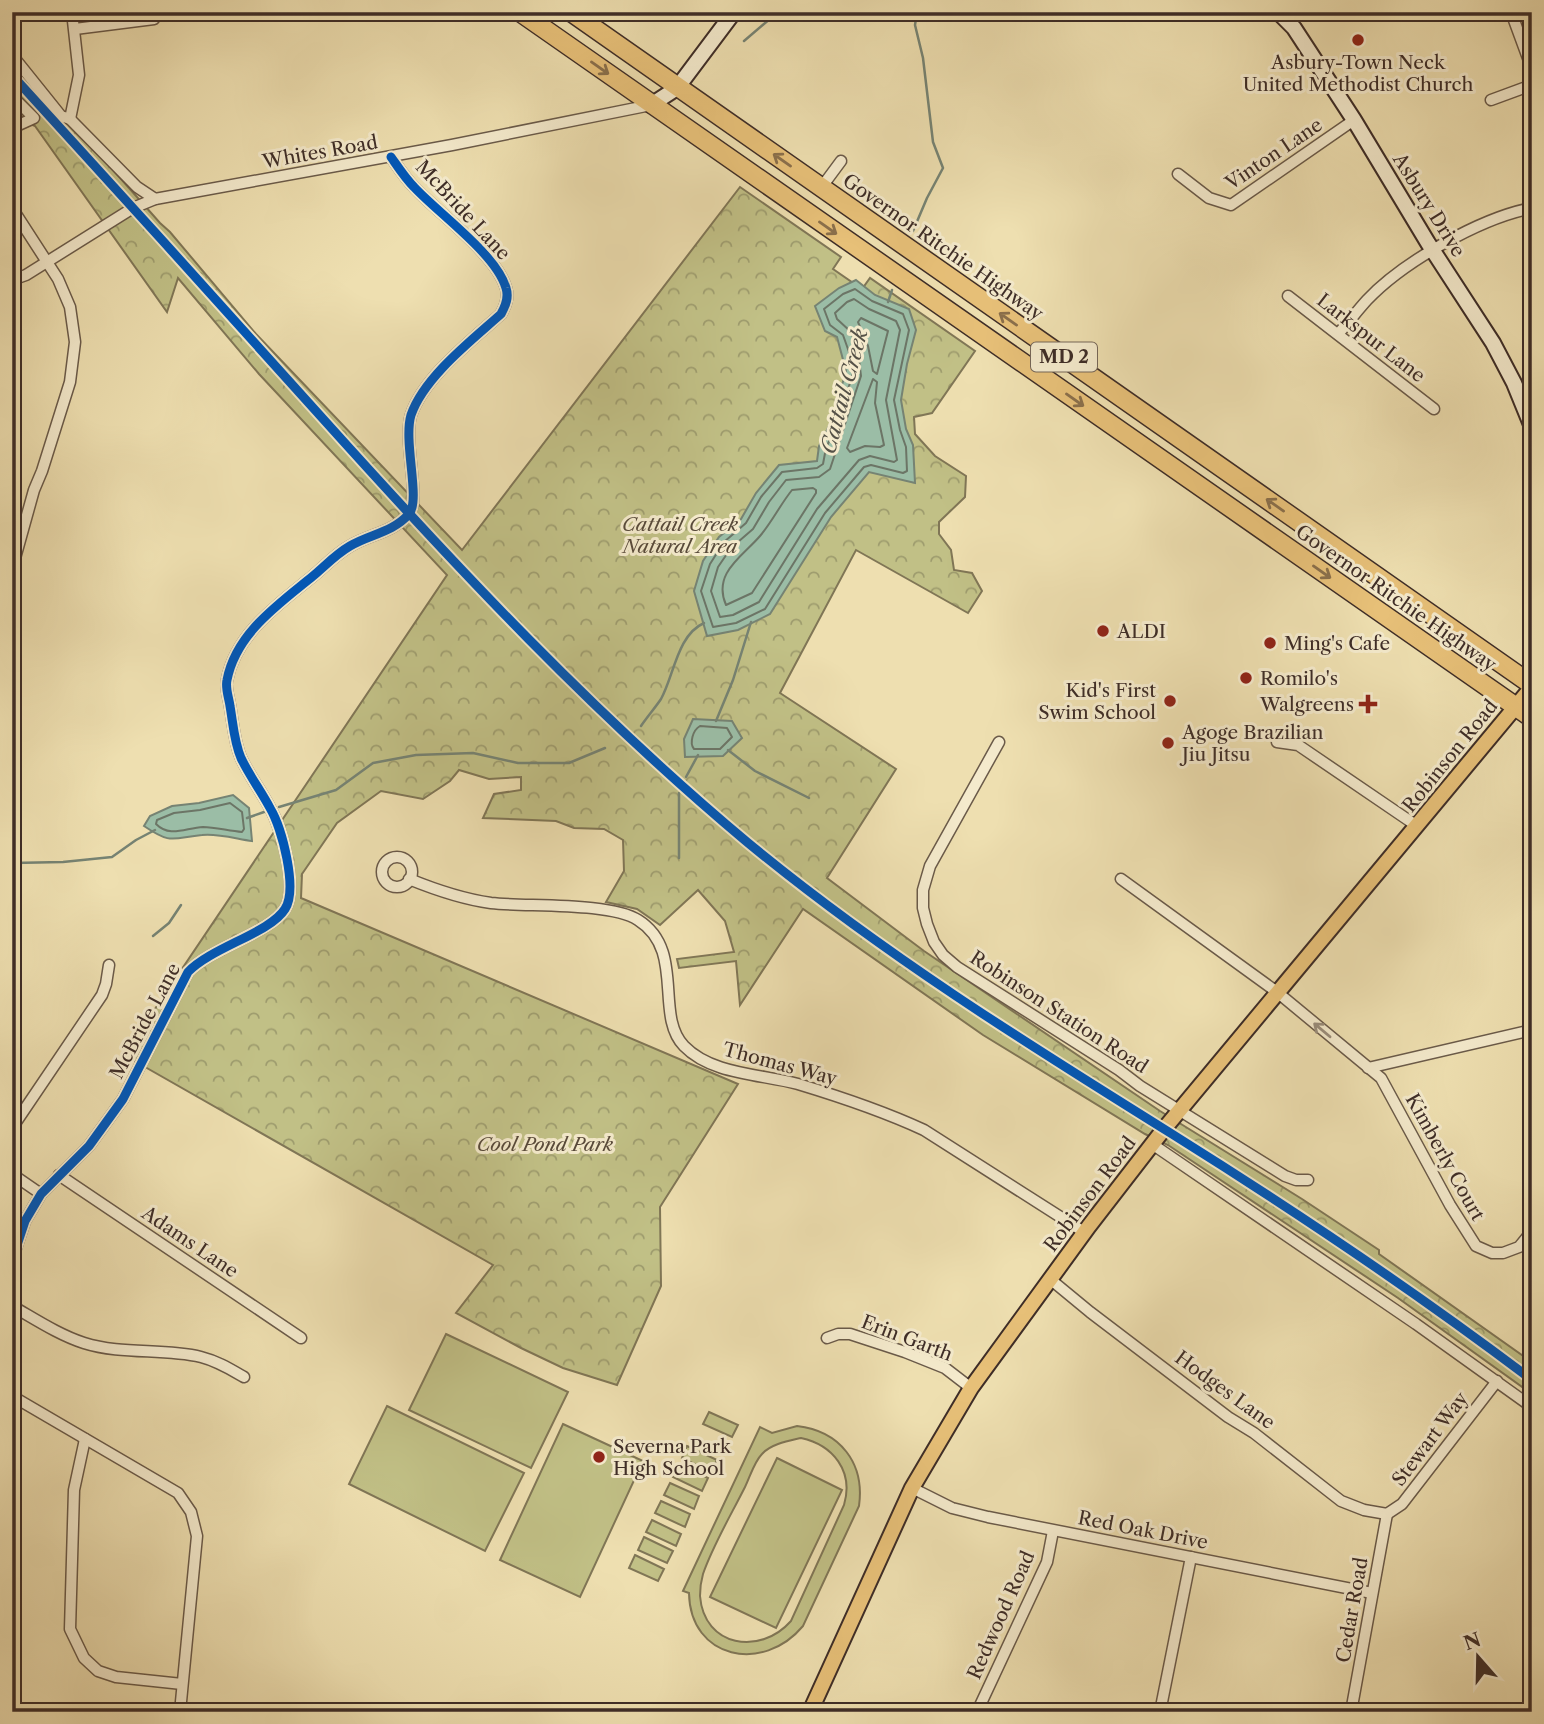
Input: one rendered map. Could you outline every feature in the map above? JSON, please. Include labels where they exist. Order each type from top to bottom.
[{"type":"highway","name":"MD 2","points":[[520,12],[651,105]]},
{"type":"highway","name":"Governor Ritchie Highway","points":[[571,12],[1532,686]]},
{"type":"highway","name":"Governor Ritchie Highway","points":[[651,105],[1532,718]]},
{"type":"main road","name":"Robinson Road","points":[[810,1712],[912,1488],[971,1388],[1084,1232],[1152,1144],[1532,686]]},
{"type":"street","points":[[66,117],[79,75],[72,12]]},
{"type":"street","points":[[651,105],[677,88],[734,12]]},
{"type":"street","name":"Asbury Drive","points":[[1278,12],[1294,29],[1354,120],[1493,343],[1514,383],[1532,427]]},
{"type":"street","points":[[1511,12],[1532,69]]},
{"type":"street","points":[[75,29],[154,19]]},
{"type":"street","points":[[12,55],[66,117],[137,187],[155,199]]},
{"type":"street","points":[[1491,100],[1532,85]]},
{"type":"street","points":[[12,96],[34,118],[12,128]]},
{"type":"street","name":"Whites Road","points":[[12,280],[48,262],[133,208],[155,199],[391,157],[651,105]]},
{"type":"street","name":"Vinton Lane","points":[[1178,174],[1209,198],[1231,205],[1354,120]]},
{"type":"street","name":"McBride Lane","points":[[12,1260],[25,1221],[41,1194],[102,1130],[123,1099],[188,972],[205,957],[270,923],[286,908],[289,898],[289,868],[272,810],[240,757],[226,682],[230,670],[247,636],[273,609],[348,547],[390,530],[409,514],[415,502],[408,451],[412,412],[439,371],[501,314],[505,307],[507,290],[487,257],[412,185],[391,157]]},
{"type":"street","points":[[821,188],[841,161]]},
{"type":"street","points":[[1338,334],[1367,299],[1396,274],[1492,219],[1532,208]]},
{"type":"street","points":[[12,569],[24,520],[46,459],[74,364],[75,342],[72,315],[66,298],[48,262],[14,211]]},
{"type":"street","name":"Larkspur Lane","points":[[1288,296],[1434,409]]},
{"type":"street","name":"Robinson Station Road","points":[[999,742],[936,852],[925,878],[923,908],[934,942],[943,955],[957,967],[1140,1086],[1285,1176],[1308,1180]]},
{"type":"street","points":[[1277,742],[1298,745],[1417,826]]},
{"type":"street","name":"Thomas Way","points":[[409,879],[472,900],[614,911],[637,919],[646,926],[663,950],[675,1031],[681,1044],[698,1058],[800,1085],[924,1130],[1084,1232]]},
{"type":"street","points":[[1122,879],[1276,992],[1368,1068],[1532,1030]]},
{"type":"street","points":[[12,1128],[102,995],[108,965]]},
{"type":"street","name":"Kimberly Court","points":[[1368,1068],[1381,1078],[1450,1205],[1476,1246],[1492,1253],[1503,1253],[1519,1247],[1532,1231]]},
{"type":"street","points":[[1152,1144],[1532,1407]]},
{"type":"street","points":[[12,1174],[41,1194]]},
{"type":"street","name":"Adams Lane","points":[[59,1175],[301,1338]]},
{"type":"street","name":"Hodges Lane","points":[[1050,1279],[1340,1501],[1364,1510],[1387,1514]]},
{"type":"street","points":[[12,1306],[83,1342],[119,1349],[203,1358],[222,1364],[244,1377]]},
{"type":"street","name":"Erin Garth","points":[[827,1338],[850,1334],[905,1352],[945,1368],[971,1388]]},
{"type":"street","name":"Stewart Way","points":[[1387,1514],[1402,1504],[1496,1381]]},
{"type":"street","points":[[12,1396],[178,1493],[191,1512],[197,1536],[180,1712]]},
{"type":"street","points":[[85,1439],[74,1490],[71,1629],[84,1658],[98,1671],[116,1677],[182,1684]]},
{"type":"street","name":"Red Oak Drive","points":[[912,1488],[953,1508],[1053,1531],[1372,1592]]},
{"type":"street","name":"Cedar Road","points":[[1352,1712],[1387,1514]]},
{"type":"street","name":"Redwood Road","points":[[977,1712],[1046,1562],[1053,1531]]},
{"type":"street","points":[[1160,1712],[1191,1557]]},
{"type":"green space","points":[[12,56],[170,232],[256,334],[462,550],[740,187],[841,257],[833,269],[862,289],[870,278],[975,351],[932,413],[914,417],[915,434],[935,456],[966,476],[965,497],[939,522],[939,534],[951,550],[954,570],[972,573],[982,591],[968,613],[856,550],[780,693],[896,769],[827,878],[924,951],[1160,1111],[1379,1250],[1379,1254],[1532,1362],[1532,1394],[1398,1298],[1168,1145],[1145,1134],[983,1035],[803,909],[740,1005],[736,961],[679,968],[677,959],[734,952],[725,921],[698,890],[660,925],[637,909],[606,902],[624,871],[623,840],[604,829],[574,828],[556,821],[483,818],[494,794],[521,790],[521,777],[489,779],[459,770],[450,781],[423,799],[381,791],[337,823],[302,874],[301,898],[738,1084],[660,1207],[661,1286],[617,1385],[563,1368],[456,1313],[493,1265],[124,1055],[447,575],[259,374],[178,278],[167,312],[35,126],[12,116]]},
{"type":"green space","points":[[446,1334],[568,1392],[531,1468],[409,1410]]},
{"type":"green space","points":[[387,1406],[524,1473],[485,1551],[349,1484]]},
{"type":"green space","points":[[709,1412],[738,1425],[732,1437],[703,1424]]},
{"type":"green space","points":[[563,1424],[643,1461],[580,1597],[500,1560]]},
{"type":"green space","points":[[797,1426],[812,1429],[837,1442],[853,1463],[858,1476],[859,1506],[803,1626],[787,1641],[768,1650],[750,1654],[731,1652],[715,1645],[702,1633],[693,1615],[689,1593],[683,1591],[760,1427],[772,1433]],"holes":[[[801,1438],[812,1441],[838,1461],[846,1481],[846,1493],[844,1505],[791,1621],[764,1639],[735,1641],[722,1636],[704,1613],[700,1596],[703,1574],[712,1552],[754,1465],[762,1454],[775,1445],[791,1440]]]},
{"type":"green space","points":[[687,1446],[717,1460],[711,1472],[682,1458]]},
{"type":"green space","points":[[777,1458],[842,1490],[776,1628],[710,1597]]},
{"type":"green space","points":[[679,1464],[708,1478],[702,1491],[673,1477]]},
{"type":"green space","points":[[670,1483],[699,1496],[694,1509],[664,1495]]},
{"type":"green space","points":[[661,1501],[690,1514],[685,1527],[655,1513]]},
{"type":"green space","points":[[652,1520],[681,1534],[676,1546],[646,1532]]},
{"type":"green space","points":[[644,1537],[673,1551],[667,1563],[638,1550]]},
{"type":"green space","points":[[635,1555],[664,1569],[658,1581],[629,1568]]},
{"type":"water","points":[[856,280],[875,295],[909,309],[916,330],[901,400],[906,429],[913,445],[915,483],[869,472],[831,517],[770,614],[738,630],[707,636],[694,591],[703,561],[719,537],[741,519],[756,493],[779,465],[817,461],[819,446],[832,420],[846,371],[837,337],[825,331],[815,306],[839,288]]},
{"type":"water","points":[[693,719],[732,721],[742,738],[723,756],[685,757],[684,739]]},
{"type":"water","points":[[233,795],[249,808],[252,841],[214,835],[167,838],[144,826],[150,816],[172,806]]},
{"type":"waterway","points":[[744,41],[771,18],[783,12]]},
{"type":"waterway","name":"Cattail Creek","points":[[913,231],[943,168],[933,142],[923,58],[915,25],[917,12]]},
{"type":"waterway","name":"Cattail Creek","points":[[888,302],[892,290]]},
{"type":"waterway","name":"Cattail Creek","points":[[716,721],[733,680],[751,622]]},
{"type":"waterway","name":"Cattail Creek","points":[[641,726],[661,699],[682,646],[695,629],[704,623]]},
{"type":"waterway","name":"Cattail Creek","points":[[279,807],[336,790],[373,763],[416,755],[473,753],[518,763],[569,763],[605,748]]},
{"type":"waterway","points":[[728,750],[755,771],[809,798]]},
{"type":"waterway","name":"Cattail Creek","points":[[686,777],[698,755]]},
{"type":"waterway","name":"Cattail Creek","points":[[679,793],[679,858]]},
{"type":"waterway","name":"Cattail Creek","points":[[247,818],[264,812]]},
{"type":"waterway","name":"Cattail Creek","points":[[12,863],[112,857],[155,830]]},
{"type":"waterway","points":[[153,936],[169,923],[181,905]]},
{"type":"cycle path","points":[[12,75],[375,476],[528,639],[635,743],[747,842],[901,959],[1008,1031],[1309,1222],[1444,1315],[1532,1380]]},
{"type":"cycle path","points":[[12,1260],[25,1221],[41,1194],[89,1146],[123,1099],[188,972],[211,955],[278,918],[285,909],[290,888],[283,843],[275,817],[244,764],[235,739],[226,686],[232,663],[249,634],[286,597],[345,549],[381,533],[409,514],[413,496],[409,426],[417,401],[438,373],[501,314],[506,304],[506,288],[491,262],[414,187],[391,157]]},
{"type":"place","name":"Asbury-Town Neck United Methodist Church","points":[[1358,40]]},
{"type":"place","name":"ALDI","points":[[1103,631]]},
{"type":"place","name":"Ming's Cafe","points":[[1270,643]]},
{"type":"place","name":"Romilo's","points":[[1246,678]]},
{"type":"place","name":"Kid's First Swim School","points":[[1170,701]]},
{"type":"place","name":"Walgreens","points":[[1368,704]]},
{"type":"place","name":"Agoge Brazilian Jiu Jitsu","points":[[1168,743]]},
{"type":"place","name":"Severna Park High School","points":[[599,1457]]},
{"type":"park label","name":"Cattail Creek Natural Area","points":[[680,535]]},
{"type":"park label","name":"Cool Pond Park","points":[[545,1144]]}]
